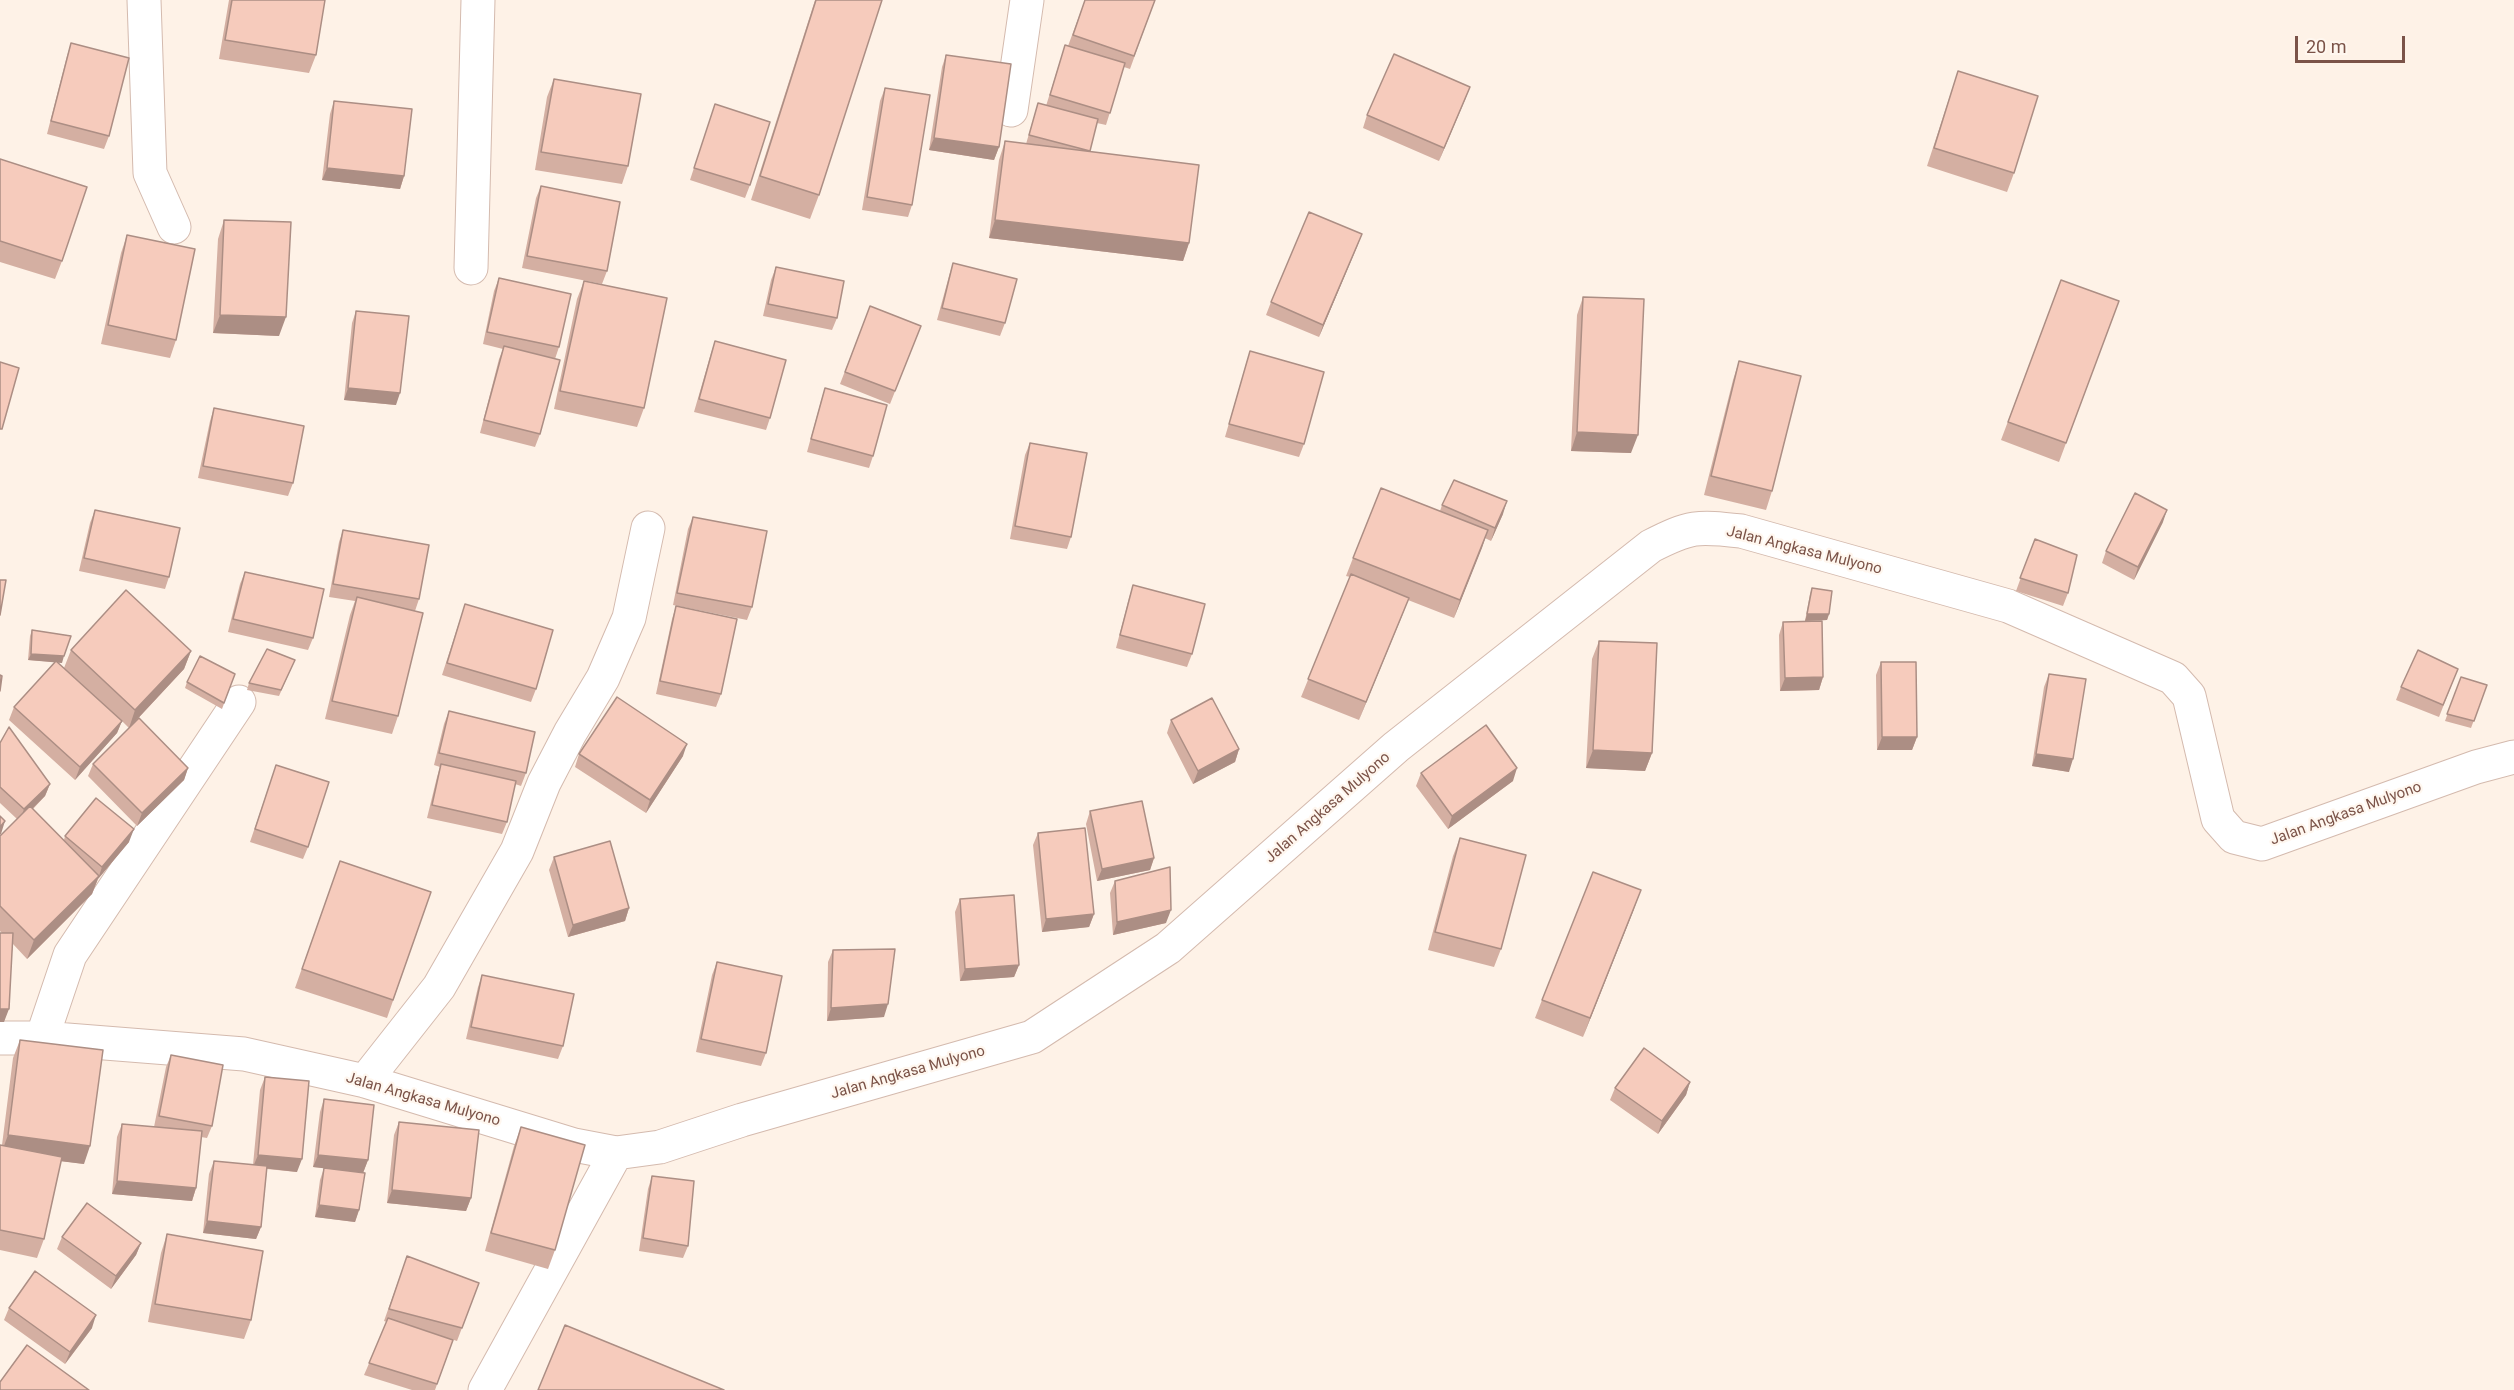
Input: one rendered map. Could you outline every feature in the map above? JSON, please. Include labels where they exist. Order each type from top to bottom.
[{"type":"street","points":[[144,0],[150,173],[174,227]]},
{"type":"street","points":[[471,267],[478,0]]},
{"type":"street","points":[[1011,110],[1027,0]]},
{"type":"street","name":"Jalan Angkasa Mulyono","points":[[0,1038],[42,1038],[244,1054],[365,1081],[574,1145],[616,1153],[660,1147],[742,1120],[1032,1037],[1168,948],[1396,747],[1651,546],[1679,532],[1702,527],[1741,531],[2008,606],[2173,678],[2189,696],[2218,819],[2234,837],[2247,842],[2262,844],[2476,767],[2514,756]]},
{"type":"street","points":[[365,1081],[438,987],[517,851],[544,783],[570,733],[603,678],[629,618],[648,528]]},
{"type":"street","points":[[42,1038],[70,955],[239,702]]},
{"type":"street","points":[[485,1390],[616,1153]]},
{"type":"building","points":[[232,0],[325,0],[316,55],[225,40]]},
{"type":"building","points":[[816,0],[882,0],[819,195],[760,176]]},
{"type":"building","points":[[1085,0],[1155,0],[1134,56],[1073,35]]},
{"type":"building","points":[[71,43],[129,58],[109,136],[51,121]]},
{"type":"building","points":[[1065,45],[1125,63],[1110,113],[1050,95]]},
{"type":"building","points":[[1394,54],[1470,87],[1444,148],[1367,115]]},
{"type":"building","points":[[946,55],[1011,64],[999,147],[934,138]]},
{"type":"building","points":[[1958,71],[2038,96],[2014,173],[1934,148]]},
{"type":"building","points":[[554,79],[641,94],[628,166],[541,152]]},
{"type":"building","points":[[885,88],[930,95],[912,205],[867,197]]},
{"type":"building","points":[[334,101],[412,109],[404,176],[327,168]]},
{"type":"building","points":[[1038,103],[1098,119],[1090,151],[1029,135]]},
{"type":"building","points":[[715,104],[770,122],[750,185],[694,168]]},
{"type":"building","points":[[1005,141],[1199,165],[1189,243],[995,220]]},
{"type":"building","points":[[0,159],[87,187],[62,261],[0,241]]},
{"type":"building","points":[[541,186],[620,202],[607,271],[527,256]]},
{"type":"building","points":[[1309,212],[1362,234],[1323,325],[1271,302]]},
{"type":"building","points":[[224,220],[291,222],[286,317],[220,315]]},
{"type":"building","points":[[127,235],[195,249],[176,340],[108,325]]},
{"type":"building","points":[[953,263],[1017,279],[1005,323],[942,308]]},
{"type":"building","points":[[776,267],[844,281],[837,318],[768,304]]},
{"type":"building","points":[[499,278],[571,294],[559,347],[487,332]]},
{"type":"building","points":[[2061,280],[2119,301],[2066,443],[2008,422]]},
{"type":"building","points":[[584,281],[667,298],[644,408],[560,391]]},
{"type":"building","points":[[1583,297],[1644,299],[1638,435],[1577,432]]},
{"type":"building","points":[[870,306],[921,326],[895,391],[845,372]]},
{"type":"building","points":[[356,311],[409,316],[400,393],[348,388]]},
{"type":"building","points":[[715,341],[786,360],[770,418],[699,399]]},
{"type":"building","points":[[504,346],[560,360],[540,434],[484,420]]},
{"type":"building","points":[[1250,351],[1324,372],[1304,444],[1229,424]]},
{"type":"building","points":[[1739,361],[1801,376],[1772,491],[1711,476]]},
{"type":"building","points":[[0,362],[19,368],[2,429],[0,429]]},
{"type":"building","points":[[825,388],[887,405],[873,456],[811,439]]},
{"type":"building","points":[[214,408],[304,426],[293,483],[203,466]]},
{"type":"building","points":[[1030,443],[1087,453],[1071,537],[1015,526]]},
{"type":"building","points":[[1454,480],[1507,501],[1495,528],[1442,505]]},
{"type":"building","points":[[1381,488],[1488,530],[1460,600],[1353,558]]},
{"type":"building","points":[[2135,493],[2167,510],[2138,567],[2106,551]]},
{"type":"building","points":[[95,510],[180,528],[169,577],[84,558]]},
{"type":"building","points":[[693,517],[767,531],[752,607],[677,593]]},
{"type":"building","points":[[343,530],[429,545],[419,599],[333,584]]},
{"type":"building","points":[[2035,539],[2077,555],[2068,593],[2020,578]]},
{"type":"building","points":[[245,572],[324,589],[313,638],[233,619]]},
{"type":"building","points":[[1351,574],[1409,598],[1366,702],[1308,679]]},
{"type":"building","points":[[0,580],[6,580],[0,615]]},
{"type":"building","points":[[1133,585],[1205,604],[1192,654],[1120,635]]},
{"type":"building","points":[[1812,588],[1832,591],[1829,614],[1807,614]]},
{"type":"building","points":[[126,590],[191,651],[135,710],[71,650]]},
{"type":"building","points":[[357,597],[423,613],[398,716],[332,701]]},
{"type":"building","points":[[465,604],[553,630],[536,689],[447,663]]},
{"type":"building","points":[[676,606],[737,619],[721,694],[660,681]]},
{"type":"building","points":[[1822,621],[1823,677],[1785,678],[1783,622]]},
{"type":"building","points":[[32,630],[71,636],[64,656],[31,654]]},
{"type":"building","points":[[1599,641],[1657,643],[1652,753],[1593,750]]},
{"type":"building","points":[[267,649],[295,660],[281,690],[249,683]]},
{"type":"building","points":[[2418,650],[2458,669],[2443,705],[2401,687]]},
{"type":"building","points":[[200,656],[235,674],[224,703],[187,682]]},
{"type":"building","points":[[56,661],[122,721],[80,767],[14,707]]},
{"type":"building","points":[[1881,662],[1916,662],[1917,737],[1882,737]]},
{"type":"building","points":[[2049,674],[2086,679],[2073,759],[2036,754]]},
{"type":"building","points":[[2461,677],[2487,685],[2474,721],[2447,714]]},
{"type":"building","points":[[617,697],[687,744],[650,800],[579,754]]},
{"type":"building","points":[[1212,698],[1239,749],[1198,771],[1171,720]]},
{"type":"building","points":[[449,711],[535,732],[526,773],[439,753]]},
{"type":"building","points":[[139,718],[188,768],[142,813],[93,764]]},
{"type":"building","points":[[1486,725],[1517,768],[1452,816],[1421,773]]},
{"type":"building","points":[[9,727],[50,784],[24,809],[0,787],[0,743]]},
{"type":"building","points":[[441,764],[516,781],[507,822],[432,805]]},
{"type":"building","points":[[276,765],[329,782],[308,847],[255,829]]},
{"type":"building","points":[[96,798],[134,829],[102,867],[65,836]]},
{"type":"building","points":[[1142,801],[1154,858],[1102,869],[1090,811]]},
{"type":"building","points":[[30,806],[99,876],[34,940],[0,906],[0,836]]},
{"type":"building","points":[[0,816],[5,821],[0,827]]},
{"type":"building","points":[[1085,828],[1094,914],[1046,919],[1038,833]]},
{"type":"building","points":[[1460,838],[1526,855],[1501,949],[1435,932]]},
{"type":"building","points":[[610,841],[629,908],[573,925],[554,857]]},
{"type":"building","points":[[340,861],[431,892],[393,1000],[302,969]]},
{"type":"building","points":[[1170,867],[1171,910],[1117,922],[1115,881]]},
{"type":"building","points":[[1593,872],[1641,890],[1590,1018],[1542,1000]]},
{"type":"building","points":[[1014,895],[1019,965],[965,969],[960,899]]},
{"type":"building","points":[[0,933],[13,933],[9,1009],[0,1009]]},
{"type":"building","points":[[895,949],[888,1004],[831,1008],[833,950]]},
{"type":"building","points":[[717,962],[782,976],[766,1053],[701,1039]]},
{"type":"building","points":[[482,975],[574,994],[563,1046],[471,1027]]},
{"type":"building","points":[[20,1040],[103,1050],[90,1146],[8,1135]]},
{"type":"building","points":[[1644,1048],[1690,1082],[1662,1121],[1615,1088]]},
{"type":"building","points":[[171,1055],[223,1065],[212,1126],[159,1116]]},
{"type":"building","points":[[265,1077],[309,1081],[302,1159],[258,1155]]},
{"type":"building","points":[[324,1099],[374,1105],[368,1160],[318,1155]]},
{"type":"building","points":[[399,1122],[479,1130],[471,1198],[392,1190]]},
{"type":"building","points":[[122,1124],[202,1131],[196,1188],[117,1181]]},
{"type":"building","points":[[521,1127],[585,1145],[555,1250],[491,1233]]},
{"type":"building","points":[[0,1145],[62,1157],[44,1239],[0,1230]]},
{"type":"building","points":[[214,1161],[267,1166],[261,1227],[207,1221]]},
{"type":"building","points":[[324,1168],[365,1173],[359,1210],[319,1205]]},
{"type":"building","points":[[652,1176],[694,1181],[688,1246],[643,1238]]},
{"type":"building","points":[[87,1203],[141,1243],[116,1276],[62,1237]]},
{"type":"building","points":[[167,1234],[263,1251],[251,1320],[155,1304]]},
{"type":"building","points":[[407,1256],[479,1283],[462,1328],[389,1309]]},
{"type":"building","points":[[35,1271],[96,1315],[70,1352],[9,1308]]},
{"type":"building","points":[[388,1318],[453,1340],[437,1384],[369,1363]]},
{"type":"building","points":[[565,1325],[724,1390],[538,1390]]},
{"type":"building","points":[[27,1345],[89,1390],[0,1390],[0,1382]]}]
